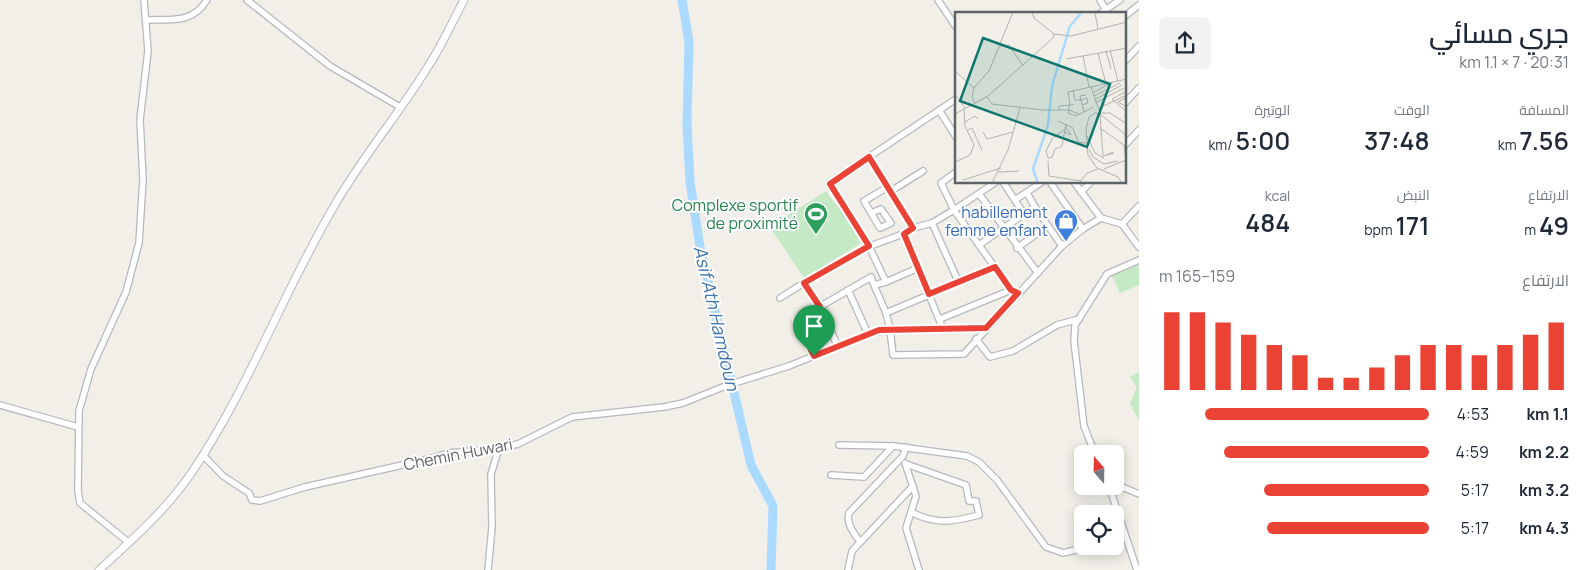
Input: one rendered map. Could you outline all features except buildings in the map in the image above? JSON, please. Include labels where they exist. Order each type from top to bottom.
[{"type":"street","points":[[128,542],[80,503],[78,491],[78,427],[86,383],[126,292],[139,243],[143,179],[140,120],[148,52],[144,0]]},
{"type":"street","points":[[147,20],[190,18],[196,14],[207,0]]},
{"type":"street","points":[[247,0],[330,66],[400,107]]},
{"type":"street","points":[[98,570],[147,526],[189,476],[203,455],[227,416],[311,246],[348,182],[437,51],[464,0]]},
{"type":"street","points":[[938,0],[955,26]]},
{"type":"street","points":[[1100,0],[1106,10]]},
{"type":"street","points":[[1102,12],[1120,0]]},
{"type":"street","points":[[1126,15],[1139,5]]},
{"type":"street","points":[[1126,60],[1139,46]]},
{"type":"street","points":[[1126,102],[1139,88]]},
{"type":"street","points":[[886,282],[869,246],[830,184],[955,100]]},
{"type":"street","points":[[939,110],[955,135]]},
{"type":"street","points":[[1126,144],[1139,130]]},
{"type":"street","points":[[869,157],[913,228]]},
{"type":"street","points":[[871,213],[864,202],[923,171]]},
{"type":"street","points":[[955,173],[941,183],[954,210],[1011,290],[1018,293]]},
{"type":"street","points":[[780,298],[869,246],[904,234],[913,228],[932,223],[993,184]]},
{"type":"street","points":[[1004,184],[1024,214]]},
{"type":"street","points":[[1016,200],[1039,184]]},
{"type":"street","points":[[1051,184],[1083,229]]},
{"type":"street","points":[[1076,184],[1101,218],[1122,224],[1139,247]]},
{"type":"street","points":[[1082,192],[1089,184]]},
{"type":"street","points":[[1027,193],[1062,246]]},
{"type":"street","points":[[980,194],[1038,273]]},
{"type":"street","points":[[1122,224],[1139,206]]},
{"type":"street","points":[[978,245],[1035,207]]},
{"type":"street","points":[[814,356],[797,320],[871,277],[886,313],[890,329],[892,355],[964,354],[1062,246],[1083,229],[1101,218]]},
{"type":"street","points":[[932,223],[958,282]]},
{"type":"street","points":[[1018,248],[1047,226]]},
{"type":"street","points":[[904,234],[943,328]]},
{"type":"street","points":[[1091,445],[1084,426],[1077,378],[1074,342],[1076,325],[1107,274],[1139,260]]},
{"type":"street","points":[[886,313],[995,267]]},
{"type":"street","points":[[874,286],[918,268]]},
{"type":"street","points":[[804,283],[820,307],[838,347]]},
{"type":"street","points":[[848,290],[868,334]]},
{"type":"street","points":[[940,319],[1011,290]]},
{"type":"street","points":[[976,339],[990,357],[1013,351],[1058,325],[1079,319]]},
{"type":"street","name":"Chemin Huwari","points":[[203,455],[223,476],[249,493],[252,500],[260,501],[305,487],[448,453],[499,448],[518,444],[572,417],[664,408],[683,403],[728,385],[781,369],[868,334],[890,329],[986,328]]},
{"type":"street","points":[[0,405],[78,427]]},
{"type":"street","points":[[840,445],[906,447],[967,456],[979,462],[1009,494],[1036,537],[1046,547],[1063,553],[1074,550]]},
{"type":"street","points":[[831,475],[864,477],[893,446]]},
{"type":"street","points":[[860,542],[851,529],[848,518],[849,513],[903,456],[906,447]]},
{"type":"street","points":[[488,570],[492,528],[491,474],[499,448]]},
{"type":"street","points":[[903,456],[916,496],[906,528],[919,570]]},
{"type":"street","points":[[906,464],[966,486],[969,501],[976,500],[979,515],[950,522],[933,520],[911,512]]},
{"type":"street","points":[[848,570],[852,550],[913,486]]},
{"type":"street","points":[[1124,488],[1139,494]]},
{"type":"street","points":[[1112,495],[1125,535],[1136,559],[1137,570]]},
{"type":"green space","name":"Complexe sportif de proximité","points":[[826,191],[863,242],[804,278],[770,227]]},
{"type":"green space","points":[[1139,262],[1139,285],[1120,293],[1111,274]]},
{"type":"green space","points":[[1139,372],[1139,421],[1130,403],[1137,387],[1130,377]]},
{"type":"waterway","name":"Asif Ath Hamdoun","points":[[682,0],[689,42],[687,125],[690,182],[700,247],[751,465],[773,506],[771,570]]},
{"type":"place","name":"Complexe sportif de proximité","points":[[816,235]]},
{"type":"place","name":"habillement femme enfant","points":[[1066,242]]},
{"type":"route","points":[[869,157],[913,228],[904,234],[929,294],[995,267],[1011,290],[1018,293],[986,328],[879,330],[814,356],[797,320],[820,307],[804,283],[832,265],[869,246],[845,211],[830,184],[869,157]]}]
